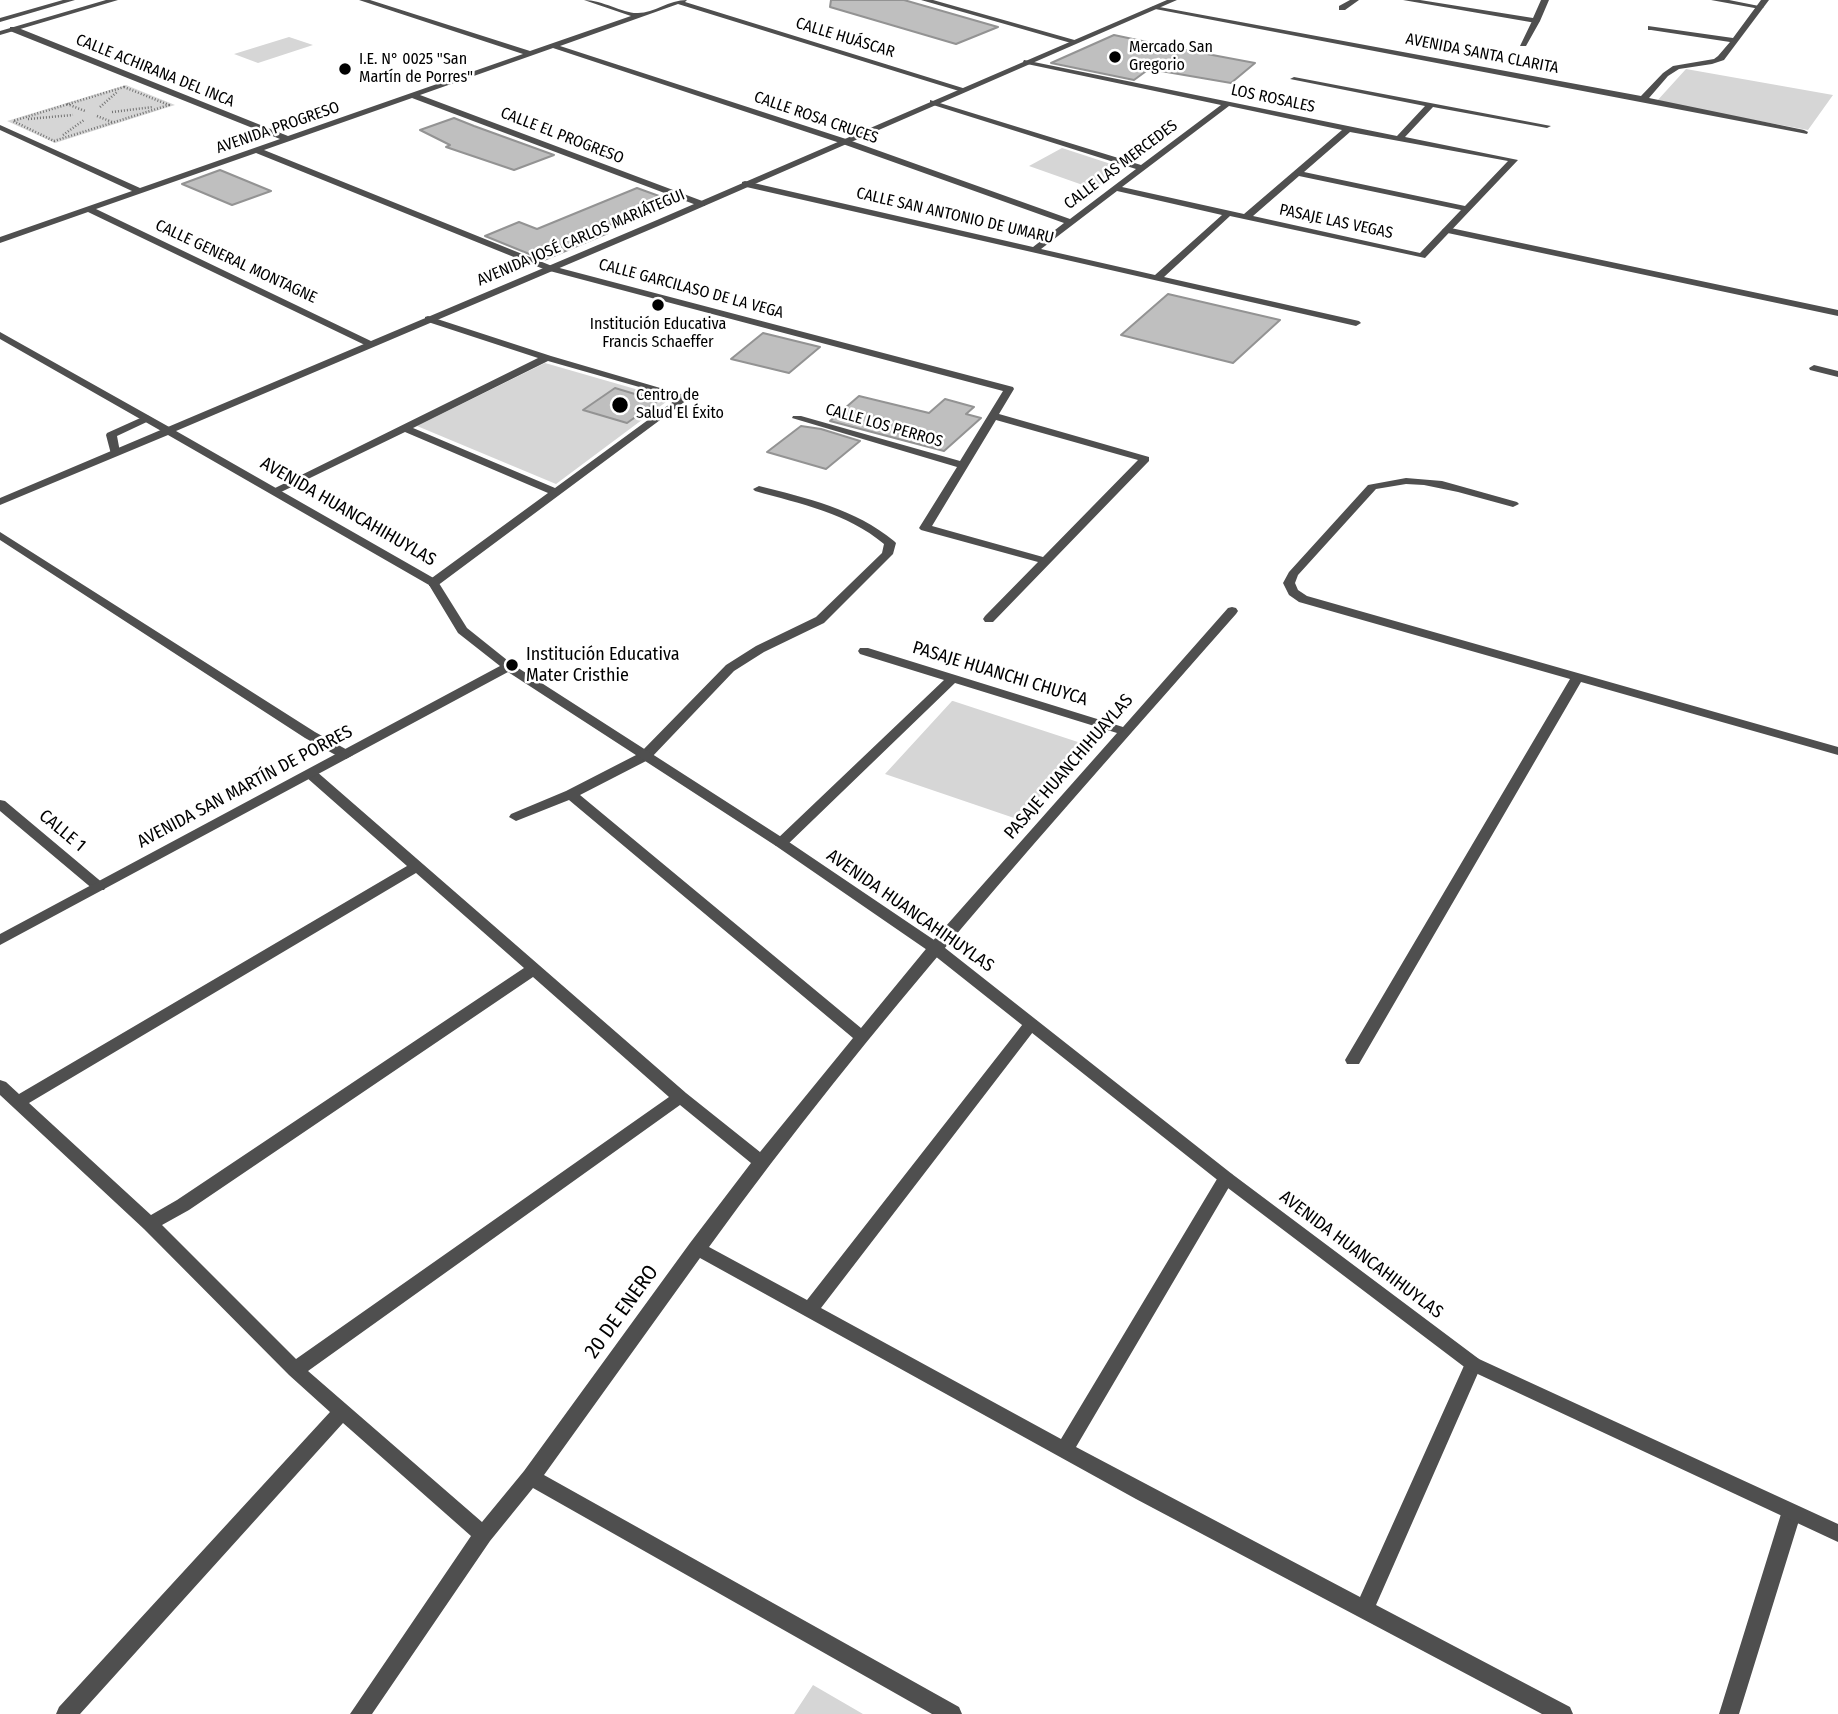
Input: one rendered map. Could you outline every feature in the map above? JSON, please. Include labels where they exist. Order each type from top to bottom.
[{"type":"street","points":[[0,20],[71,0]]},
{"type":"street","points":[[0,33],[114,0]]},
{"type":"street","points":[[363,0],[531,54]]},
{"type":"street","points":[[589,0],[639,16]]},
{"type":"street","points":[[925,0],[1074,41]]},
{"type":"street","name":"AVENIDA JOSÉ CARLOS MARIÁTEGUI","points":[[0,502],[702,204],[1172,0]]},
{"type":"street","points":[[1342,8],[1355,0]]},
{"type":"street","points":[[1407,0],[1536,21]]},
{"type":"street","points":[[1523,44],[1545,0]]},
{"type":"street","points":[[1715,0],[1763,4]]},
{"type":"street","name":"AVENIDA PROGRESO","points":[[0,240],[681,1]]},
{"type":"street","name":"CALLE HUÁSCAR","points":[[681,1],[962,89]]},
{"type":"street","points":[[1643,99],[1671,70],[1680,66],[1714,62],[1720,58],[1763,4]]},
{"type":"street","name":"AVENIDA SANTA CLARITA","points":[[1154,8],[1643,99],[1804,132]]},
{"type":"street","points":[[1651,28],[1734,40]]},
{"type":"street","name":"CALLE ACHIRANA DEL INCA","points":[[12,29],[288,139]]},
{"type":"street","name":"CALLE ROSA CRUCES","points":[[553,46],[843,141],[1069,221]]},
{"type":"street","name":"LOS ROSALES","points":[[1027,62],[1348,129],[1514,160]]},
{"type":"street","points":[[1294,79],[1547,126]]},
{"type":"street","name":"CALLE EL PROGRESO","points":[[412,95],[702,204]]},
{"type":"street","points":[[933,102],[1141,168]]},
{"type":"street","name":"CALLE LAS MERCEDES","points":[[1034,250],[1227,104]]},
{"type":"street","points":[[1399,138],[1432,104]]},
{"type":"street","points":[[3,125],[139,191]]},
{"type":"street","points":[[1246,217],[1348,129]]},
{"type":"street","name":"CALLE GARCILASO DE LA VEGA","points":[[256,150],[549,268],[1009,389],[993,416]]},
{"type":"street","name":"PASAJE LAS VEGAS","points":[[1114,188],[1422,256],[1514,160]]},
{"type":"street","points":[[1298,173],[1467,208]]},
{"type":"street","name":"CALLE SAN ANTONIO DE UMARU","points":[[745,184],[1356,323]]},
{"type":"street","name":"CALLE GENERAL MONTAGNE","points":[[88,209],[370,344]]},
{"type":"street","points":[[1158,278],[1229,213]]},
{"type":"street","points":[[1446,230],[1838,313]]},
{"type":"street","points":[[428,319],[547,358],[686,397],[433,583]]},
{"type":"street","name":"AVENIDA HUANCAHIHUYLAS","points":[[0,335],[433,583],[462,630],[508,667],[781,843],[935,948],[1226,1178],[1473,1364],[1791,1514],[1838,1533]]},
{"type":"street","points":[[275,491],[547,358]]},
{"type":"street","points":[[1814,368],[1838,374]]},
{"type":"street","points":[[989,619],[1046,561],[1145,459],[993,416],[925,528],[1046,561]]},
{"type":"street","points":[[115,452],[111,435],[147,418]]},
{"type":"street","name":"CALLE LOS PERROS","points":[[797,418],[963,465]]},
{"type":"street","points":[[405,428],[556,494]]},
{"type":"street","points":[[1513,504],[1419,481],[1381,483],[1372,487],[1293,573],[1290,588],[1303,600],[1838,751]]},
{"type":"street","points":[[516,817],[571,794],[645,755],[730,668],[760,649],[820,620],[887,554],[890,543],[876,530],[847,514],[759,489]]},
{"type":"street","points":[[0,535],[310,735],[346,755]]},
{"type":"street","name":"PASAJE HUANCHIHUAYLAS","points":[[935,948],[1232,611]]},
{"type":"street","name":"PASAJE HUANCHI CHUYCA","points":[[864,651],[1126,732]]},
{"type":"street","name":"AVENIDA SAN MARTÍN DE PORRES","points":[[0,940],[508,667]]},
{"type":"street","points":[[1353,1060],[1577,677]]},
{"type":"street","points":[[781,843],[953,678]]},
{"type":"street","points":[[311,774],[532,970],[680,1097],[761,1162]]},
{"type":"street","points":[[571,794],[862,1037]]},
{"type":"street","name":"CALLE 1","points":[[0,804],[99,887]]},
{"type":"street","points":[[18,1102],[416,867]]},
{"type":"street","name":"20 DE ENERO","points":[[359,1714],[483,1535],[531,1477],[696,1248],[761,1162],[935,948]]},
{"type":"street","points":[[150,1224],[183,1205],[532,970]]},
{"type":"street","points":[[809,1310],[1031,1024]]},
{"type":"street","points":[[0,1086],[150,1224],[295,1370],[483,1535]]},
{"type":"street","points":[[295,1370],[680,1097]]},
{"type":"street","points":[[1064,1450],[1226,1178]]},
{"type":"street","points":[[696,1248],[1064,1450],[1563,1714]]},
{"type":"street","points":[[1364,1609],[1473,1364]]},
{"type":"street","points":[[66,1714],[342,1411]]},
{"type":"street","points":[[531,1477],[953,1714]]},
{"type":"street","points":[[1729,1714],[1791,1514]]},
{"type":"path","points":[[3,125],[13,121],[67,104],[124,87],[169,105],[54,141],[13,121]]},
{"type":"path","points":[[67,104],[85,111]]},
{"type":"path","points":[[13,121],[73,115]]},
{"type":"path","points":[[97,116],[112,122]]},
{"type":"shaded area","points":[[289,37],[313,45],[258,63],[234,54]]},
{"type":"shaded area","points":[[1686,69],[1833,95],[1808,130],[1656,102]]},
{"type":"shaded area","points":[[126,85],[175,105],[55,143],[7,121]]},
{"type":"shaded area","points":[[1062,148],[1117,166],[1121,170],[1094,189],[1029,166]]},
{"type":"shaded area","points":[[545,363],[670,399],[556,484],[417,426]]},
{"type":"shaded area","points":[[952,701],[1084,744],[1020,820],[885,774]]},
{"type":"shaded area","points":[[813,1685],[863,1714],[794,1714]]},
{"type":"building","points":[[831,0],[904,0],[998,27],[956,44],[830,7]]},
{"type":"building","name":"Mercado San Gregorio","points":[[1114,35],[1255,63],[1231,83],[1149,69],[1134,80],[1051,63]]},
{"type":"building","points":[[454,118],[554,155],[514,170],[446,147],[450,145],[420,130]]},
{"type":"building","points":[[220,170],[271,191],[232,205],[182,184]]},
{"type":"building","points":[[637,188],[670,200],[603,228],[605,229],[602,230],[608,233],[544,260],[485,236],[519,222],[537,229]]},
{"type":"building","points":[[1168,294],[1280,320],[1233,363],[1121,335]]},
{"type":"building","points":[[763,333],[820,347],[789,373],[731,359]]},
{"type":"building","name":"Centro de Salud El Éxito","points":[[615,388],[658,401],[627,423],[583,410]]},
{"type":"building","points":[[859,396],[929,413],[945,399],[974,407],[966,414],[981,418],[944,451],[830,421]]},
{"type":"building","points":[[801,426],[860,441],[826,469],[767,452]]},
{"type":"place","name":"Mercado San Gregorio","points":[[1115,57]]},
{"type":"place","name":"I.E. N° 0025 \"San Martín de Porres\"","points":[[345,69]]},
{"type":"place","name":"Institución Educativa Francis Schaeffer","points":[[658,305]]},
{"type":"place","name":"Centro de Salud El Éxito","points":[[620,405]]},
{"type":"place","name":"Institución Educativa Mater Cristhie","points":[[512,665]]}]
